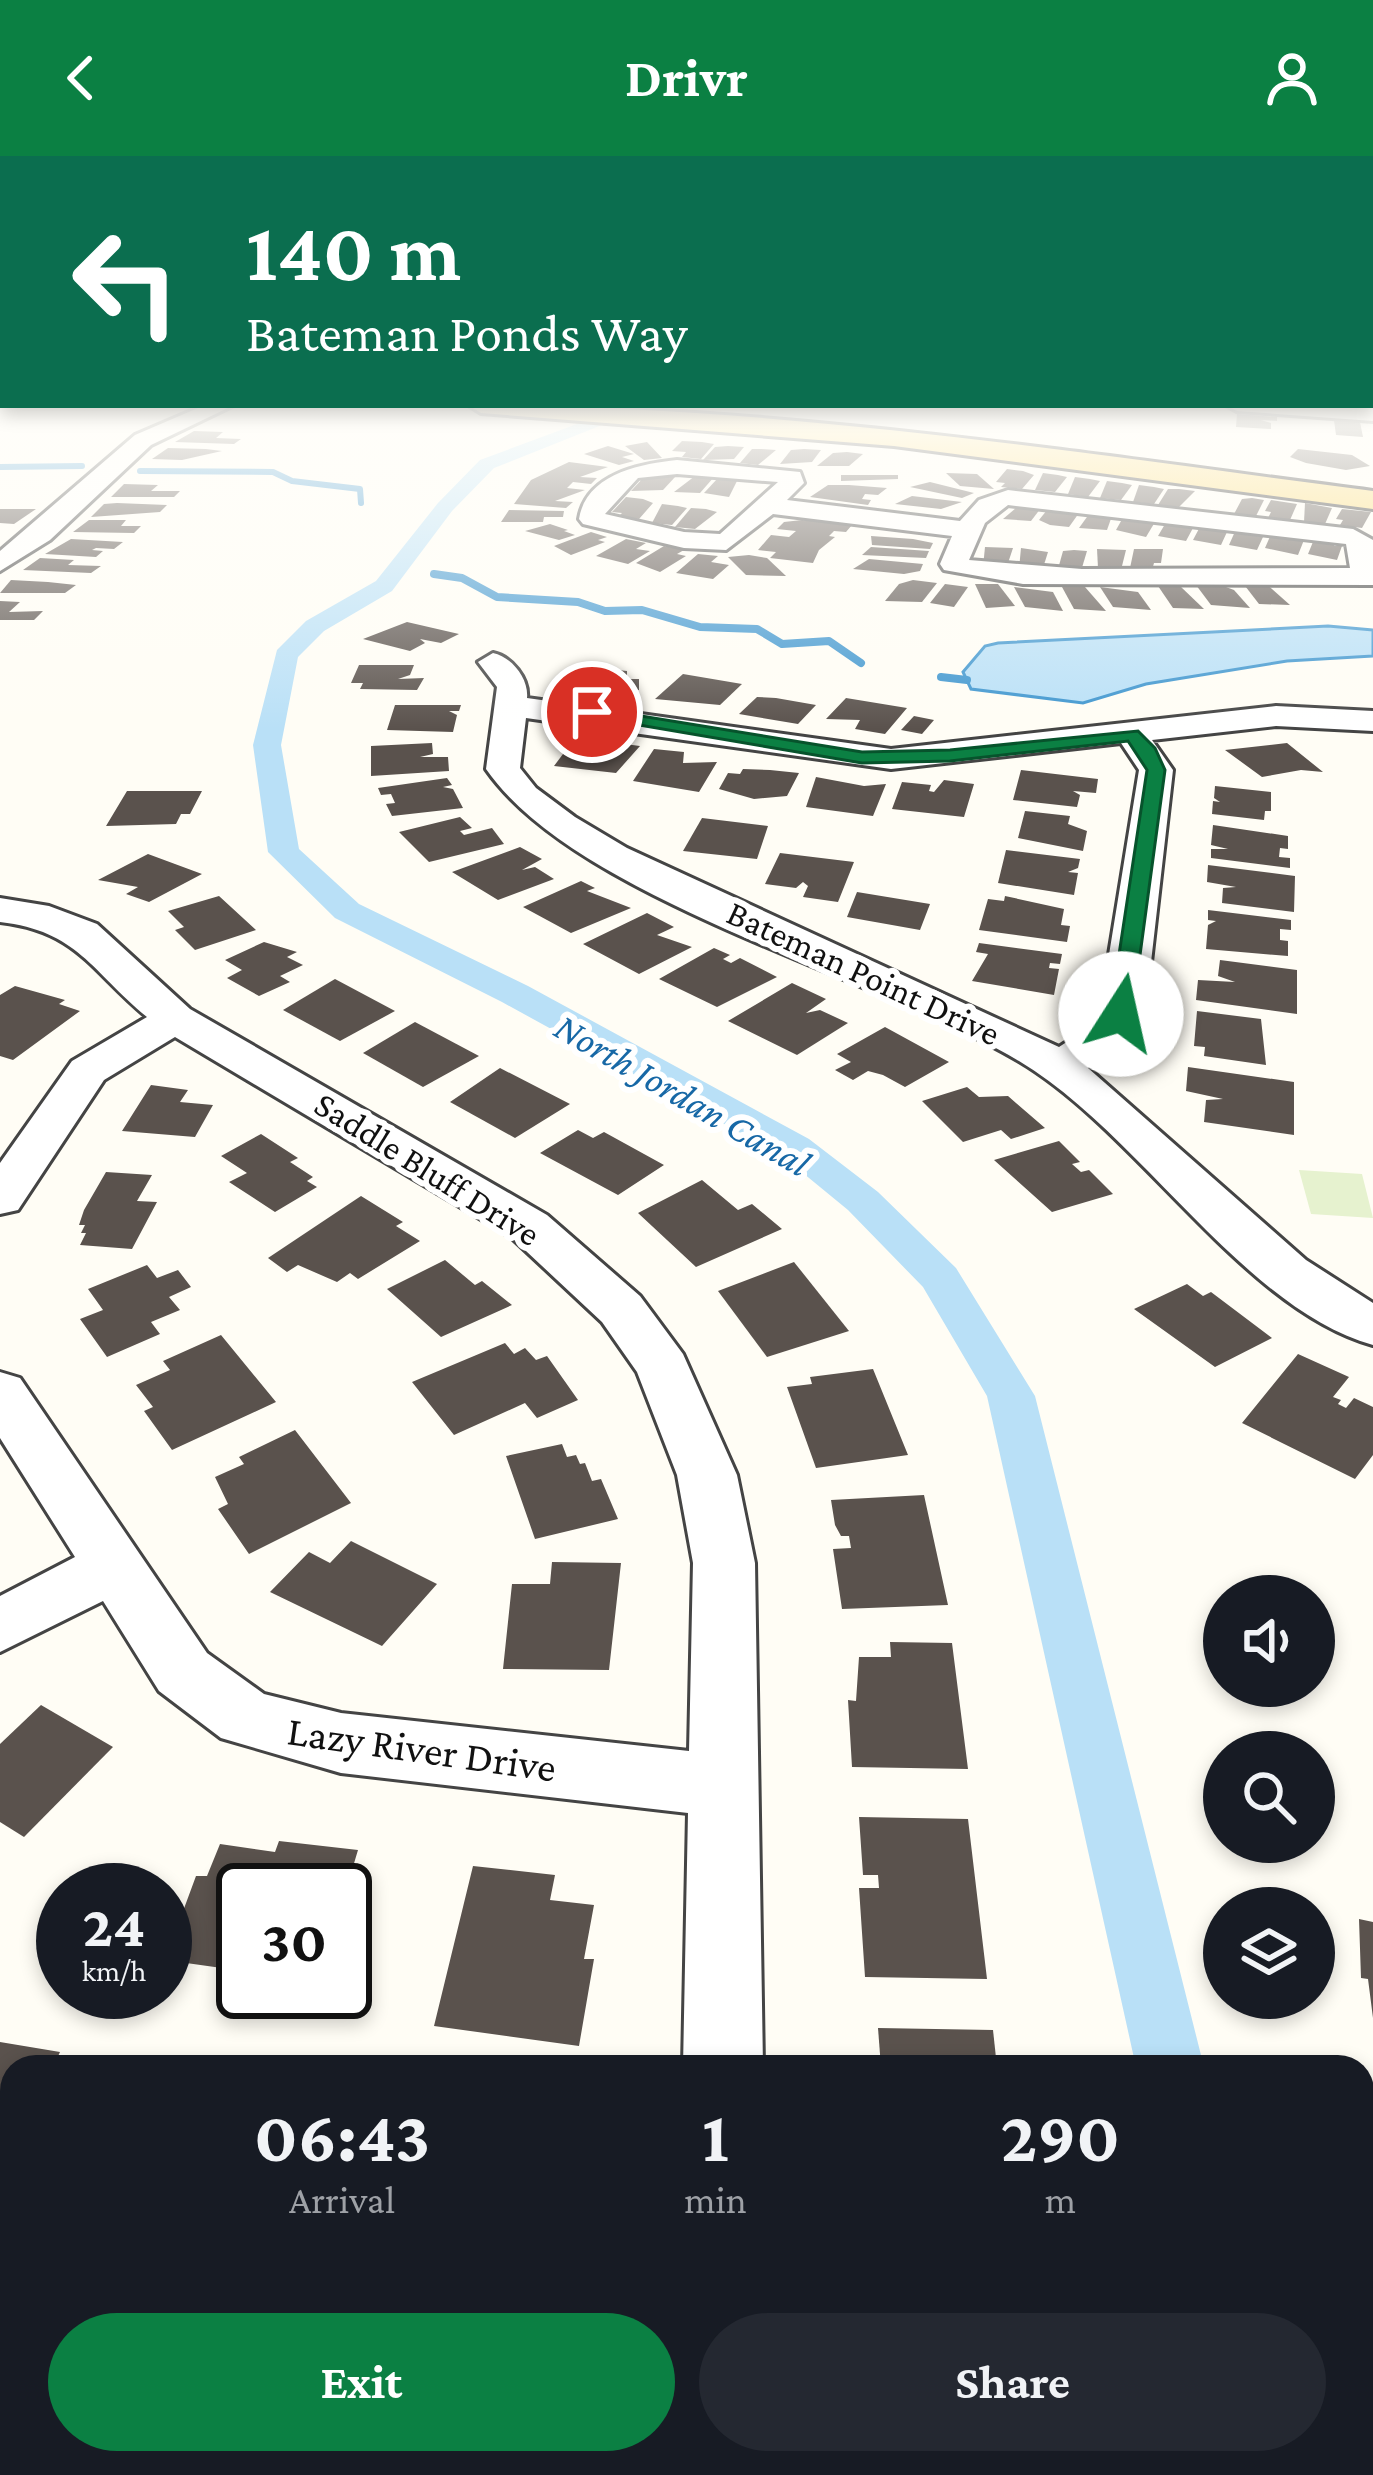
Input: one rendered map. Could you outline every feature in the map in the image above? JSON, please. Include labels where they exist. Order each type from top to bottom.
[{"type":"street","points":[[0,563],[65,512]]},
{"type":"street","points":[[592,512],[592,519],[718,543],[732,540],[764,512]]},
{"type":"street","points":[[822,512],[967,530]]},
{"type":"street","points":[[981,512],[967,530],[954,565],[963,571],[1069,577],[1369,577],[1357,538],[1140,512]]},
{"type":"street","points":[[1201,519],[1205,512]]},
{"type":"street","points":[[494,662],[513,686],[510,706],[592,712],[862,758],[950,755],[1276,716],[1373,721]]},
{"type":"street","name":"Bateman Point Drive","points":[[510,706],[503,769],[513,788],[541,811],[629,863],[1058,1066],[1279,1265],[1327,1304],[1373,1327]]},
{"type":"street","points":[[1058,1066],[1097,1044],[1113,1028],[1126,997],[1156,770],[1149,752],[1132,735]]},
{"type":"street","name":"Saddle Bluff Drive","points":[[0,910],[62,919],[84,929],[138,989],[175,1018],[529,1226],[621,1309],[663,1369],[694,1436],[718,1517],[724,1563],[723,2055]]},
{"type":"street","points":[[0,1199],[88,1071],[175,1018]]},
{"type":"street","name":"Lazy River Drive","points":[[0,1392],[182,1672],[245,1718],[289,1733],[341,1742],[724,1786]]},
{"type":"street","points":[[0,1626],[111,1567]]},
{"type":"green space","points":[[1299,1170],[1362,1174],[1373,1218],[1311,1214]]},
{"type":"water","points":[[1328,626],[1373,630],[1373,656],[1287,661],[1146,684],[1083,703],[971,689],[963,672],[985,646],[998,643]]},
{"type":"building","points":[[0,512],[31,512],[14,524],[0,523]]},
{"type":"building","points":[[96,512],[157,512],[91,517]]},
{"type":"building","points":[[508,512],[564,512],[563,517],[544,517],[543,522],[501,522]]},
{"type":"building","points":[[614,512],[645,512],[639,519],[618,517],[622,513]]},
{"type":"building","points":[[658,512],[683,512],[672,525],[652,523]]},
{"type":"building","points":[[687,512],[717,512],[695,529],[675,527]]},
{"type":"building","points":[[1011,512],[1038,512],[1031,521],[1003,519]]},
{"type":"building","points":[[1045,512],[1079,513],[1069,527],[1039,520]]},
{"type":"building","points":[[1090,512],[1113,513],[1107,530],[1079,528]]},
{"type":"building","points":[[1271,512],[1293,512],[1290,520],[1268,518]]},
{"type":"building","points":[[1305,512],[1330,512],[1325,524],[1304,522]]},
{"type":"building","points":[[1340,512],[1371,512],[1362,528],[1340,525],[1343,520],[1336,519]]},
{"type":"building","points":[[1125,514],[1155,522],[1146,537],[1116,530]]},
{"type":"building","points":[[1168,519],[1190,522],[1186,528],[1193,528],[1186,541],[1158,536]]},
{"type":"building","points":[[89,520],[126,520],[121,526],[141,526],[134,533],[73,532]]},
{"type":"building","points":[[784,522],[852,525],[846,532],[834,531],[829,536],[835,537],[819,550],[813,563],[770,558],[776,552],[758,550],[771,535],[789,537],[796,531],[777,529]]},
{"type":"building","points":[[1202,523],[1224,526],[1221,532],[1227,532],[1221,545],[1193,540]]},
{"type":"building","points":[[550,524],[575,535],[559,540],[525,531]]},
{"type":"building","points":[[1237,527],[1259,530],[1257,536],[1263,537],[1257,550],[1229,545]]},
{"type":"building","points":[[591,532],[607,537],[598,540],[605,542],[571,555],[554,546]]},
{"type":"building","points":[[1272,532],[1304,540],[1298,555],[1265,548]]},
{"type":"building","points":[[871,536],[933,543],[930,549],[872,545]]},
{"type":"building","points":[[1315,537],[1337,539],[1334,546],[1342,546],[1337,560],[1308,554]]},
{"type":"building","points":[[71,539],[123,542],[114,549],[92,550],[103,551],[96,557],[45,554]]},
{"type":"building","points":[[626,539],[646,543],[636,549],[650,551],[628,564],[596,556]]},
{"type":"building","points":[[664,546],[684,550],[677,554],[686,556],[660,572],[636,563]]},
{"type":"building","points":[[871,547],[929,551],[926,558],[862,555]]},
{"type":"building","points":[[985,547],[1013,548],[1006,569],[983,567]]},
{"type":"building","points":[[1021,548],[1048,552],[1042,571],[1019,569]]},
{"type":"building","points":[[1097,549],[1126,550],[1121,570],[1098,568]]},
{"type":"building","points":[[1134,549],[1163,549],[1161,563],[1154,563],[1152,570],[1130,568]]},
{"type":"building","points":[[1063,551],[1087,551],[1081,571],[1058,569]]},
{"type":"building","points":[[698,554],[718,556],[711,562],[729,565],[713,579],[676,573]]},
{"type":"building","points":[[728,557],[767,558],[786,576],[746,575]]},
{"type":"building","points":[[40,558],[101,566],[91,573],[23,570]]},
{"type":"building","points":[[869,559],[923,564],[920,571],[904,574],[853,569]]},
{"type":"building","points":[[11,580],[76,585],[65,593],[0,593]]},
{"type":"building","points":[[913,580],[937,583],[922,602],[885,601],[899,584]]},
{"type":"building","points":[[1242,582],[1264,582],[1290,605],[1259,604]]},
{"type":"building","points":[[945,584],[968,587],[954,607],[930,603]]},
{"type":"building","points":[[975,584],[998,584],[1015,606],[986,608]]},
{"type":"building","points":[[1218,584],[1234,590],[1250,608],[1211,605],[1196,585]]},
{"type":"building","points":[[1158,586],[1180,586],[1204,609],[1173,608]]},
{"type":"building","points":[[1014,587],[1053,592],[1063,611],[1025,607]]},
{"type":"building","points":[[1062,587],[1085,587],[1106,611],[1074,609]]},
{"type":"building","points":[[1100,587],[1138,592],[1151,610],[1113,607]]},
{"type":"building","points":[[0,601],[20,602],[9,612],[43,611],[34,620],[0,620]]},
{"type":"building","points":[[407,622],[459,634],[441,643],[420,639],[425,643],[410,651],[363,639]]},
{"type":"building","points":[[359,665],[414,665],[410,675],[398,679],[424,678],[417,690],[360,689],[363,683],[351,683]]},
{"type":"building","points":[[577,666],[627,671],[627,679],[639,679],[639,690],[562,684],[564,671],[577,671]]},
{"type":"building","points":[[683,674],[742,684],[720,705],[655,699]]},
{"type":"building","points":[[757,697],[816,705],[798,724],[739,714]]},
{"type":"building","points":[[846,698],[907,708],[885,734],[855,729],[860,720],[826,719]]},
{"type":"building","points":[[395,705],[461,705],[459,711],[449,711],[457,715],[453,732],[387,730]]},
{"type":"building","points":[[914,716],[934,720],[922,734],[901,730]]},
{"type":"building","points":[[575,738],[592,740],[593,746],[601,741],[640,746],[616,773],[554,766]]},
{"type":"building","points":[[432,743],[433,754],[420,757],[448,757],[449,771],[371,776],[371,746]]},
{"type":"building","points":[[1287,743],[1323,772],[1301,770],[1262,777],[1225,750]]},
{"type":"building","points":[[654,749],[684,752],[683,763],[717,762],[699,792],[633,781]]},
{"type":"building","points":[[743,769],[799,773],[787,796],[754,799],[719,789],[728,773],[740,774]]},
{"type":"building","points":[[1021,770],[1098,779],[1096,793],[1073,791],[1080,795],[1077,807],[1013,800]]},
{"type":"building","points":[[816,777],[864,786],[886,784],[873,816],[806,807]]},
{"type":"building","points":[[447,778],[452,785],[443,787],[453,789],[463,808],[392,816],[386,804],[395,803],[391,794],[381,795],[378,788]]},
{"type":"building","points":[[944,780],[974,784],[964,817],[892,809],[902,782],[931,785],[929,791],[934,792]]},
{"type":"building","points":[[1215,786],[1271,792],[1271,811],[1265,811],[1264,820],[1212,814],[1213,801],[1220,802],[1214,798]]},
{"type":"building","points":[[127,791],[202,791],[190,814],[181,814],[176,824],[106,826]]},
{"type":"building","points":[[1025,811],[1070,816],[1068,824],[1087,831],[1083,851],[1018,838]]},
{"type":"building","points":[[460,817],[472,828],[460,831],[464,835],[492,828],[504,844],[429,862],[399,832]]},
{"type":"building","points":[[702,818],[768,826],[757,859],[683,851]]},
{"type":"building","points":[[1213,825],[1288,836],[1288,849],[1280,848],[1279,857],[1290,858],[1290,868],[1211,858],[1211,849],[1228,849],[1211,845]]},
{"type":"building","points":[[520,847],[542,859],[522,870],[535,867],[554,879],[498,900],[452,872]]},
{"type":"building","points":[[1006,850],[1080,859],[1078,868],[1068,872],[1078,873],[1074,895],[998,883]]},
{"type":"building","points":[[780,853],[854,862],[838,902],[803,897],[808,886],[803,882],[796,888],[765,884]]},
{"type":"building","points":[[148,854],[202,874],[149,902],[126,894],[138,887],[98,880]]},
{"type":"building","points":[[1208,865],[1295,876],[1294,912],[1222,903],[1223,888],[1236,887],[1207,882]]},
{"type":"building","points":[[581,881],[595,888],[587,891],[631,908],[571,933],[523,907]]},
{"type":"building","points":[[857,892],[930,904],[920,930],[847,917]]},
{"type":"building","points":[[219,896],[256,930],[195,950],[175,930],[184,927],[168,911]]},
{"type":"building","points":[[1005,896],[1064,909],[1061,925],[1070,926],[1067,942],[979,930],[988,899],[1004,901]]},
{"type":"building","points":[[1208,910],[1291,920],[1291,930],[1280,929],[1280,940],[1288,941],[1288,956],[1206,949],[1208,925],[1216,921],[1208,920]]},
{"type":"building","points":[[647,913],[674,927],[657,935],[692,947],[639,974],[583,944]]},
{"type":"building","points":[[264,942],[297,952],[287,957],[303,965],[280,976],[290,982],[259,996],[227,978],[242,970],[225,960]]},
{"type":"building","points":[[979,943],[1062,954],[1060,964],[1050,963],[1049,968],[1059,969],[1054,995],[972,981],[988,954],[976,952]]},
{"type":"building","points":[[714,948],[730,955],[723,959],[731,963],[740,958],[777,977],[717,1007],[659,979]]},
{"type":"building","points":[[1220,960],[1297,970],[1297,1014],[1196,1000],[1198,980],[1235,982],[1218,976]]},
{"type":"building","points":[[335,979],[395,1011],[340,1041],[283,1010]]},
{"type":"building","points":[[792,983],[826,999],[806,1013],[820,1010],[848,1023],[797,1055],[728,1021]]},
{"type":"building","points":[[15,986],[65,1000],[59,1004],[80,1011],[13,1060],[0,1056],[0,995]]},
{"type":"building","points":[[1197,1011],[1261,1019],[1266,1065],[1204,1056],[1205,1047],[1194,1046]]},
{"type":"building","points":[[415,1022],[479,1056],[423,1087],[363,1053]]},
{"type":"building","points":[[885,1027],[949,1062],[905,1087],[868,1071],[853,1080],[835,1070],[851,1062],[837,1054]]},
{"type":"building","points":[[1188,1067],[1294,1082],[1294,1135],[1204,1122],[1206,1100],[1223,1099],[1186,1091]]},
{"type":"building","points":[[500,1068],[570,1104],[515,1138],[450,1102]]},
{"type":"building","points":[[151,1085],[188,1090],[180,1102],[213,1105],[195,1137],[122,1131]]},
{"type":"building","points":[[967,1087],[979,1097],[1008,1096],[1045,1128],[1011,1139],[1001,1130],[963,1142],[922,1101]]},
{"type":"building","points":[[578,1130],[593,1138],[604,1132],[664,1165],[618,1195],[540,1153]]},
{"type":"building","points":[[261,1134],[298,1158],[290,1162],[313,1177],[307,1181],[317,1187],[275,1212],[229,1182],[247,1173],[221,1156]]},
{"type":"building","points":[[1059,1141],[1080,1162],[1072,1164],[1081,1172],[1089,1170],[1113,1194],[1052,1212],[994,1160]]},
{"type":"building","points":[[106,1172],[152,1175],[137,1201],[157,1202],[132,1249],[80,1245],[86,1233],[81,1233],[85,1225],[79,1225],[84,1210]]},
{"type":"building","points":[[702,1180],[738,1210],[752,1204],[782,1229],[696,1267],[638,1213]]},
{"type":"building","points":[[361,1196],[403,1222],[396,1226],[420,1241],[358,1279],[350,1273],[337,1282],[298,1265],[287,1272],[268,1258]]},
{"type":"building","points":[[445,1260],[475,1285],[482,1281],[512,1305],[441,1337],[387,1289]]},
{"type":"building","points":[[794,1262],[849,1331],[767,1357],[718,1291]]},
{"type":"building","points":[[147,1265],[157,1278],[178,1270],[191,1287],[169,1297],[180,1310],[151,1322],[160,1334],[107,1357],[80,1319],[103,1310],[88,1289]]},
{"type":"building","points":[[1187,1284],[1203,1296],[1211,1292],[1272,1338],[1215,1367],[1134,1309]]},
{"type":"building","points":[[221,1335],[276,1402],[172,1450],[144,1411],[153,1407],[136,1385],[170,1370],[163,1361]]},
{"type":"building","points":[[505,1343],[514,1354],[525,1348],[536,1360],[547,1356],[578,1400],[537,1418],[525,1403],[454,1435],[412,1382]]},
{"type":"building","points":[[1298,1354],[1349,1377],[1333,1397],[1341,1400],[1338,1404],[1346,1408],[1354,1398],[1373,1407],[1373,1455],[1355,1479],[1242,1423]]},
{"type":"building","points":[[873,1369],[908,1455],[816,1468],[787,1387],[812,1384],[810,1377]]},
{"type":"building","points":[[295,1430],[351,1503],[249,1554],[218,1509],[228,1504],[215,1477],[244,1464],[239,1457]]},
{"type":"building","points":[[562,1444],[567,1457],[576,1455],[580,1464],[585,1463],[592,1481],[601,1479],[618,1519],[535,1539],[506,1456]]},
{"type":"building","points":[[924,1495],[948,1605],[842,1609],[833,1549],[851,1548],[849,1536],[841,1536],[835,1525],[831,1500]]},
{"type":"building","points":[[351,1541],[437,1584],[382,1646],[270,1592],[309,1552],[330,1563]]},
{"type":"building","points":[[552,1562],[621,1563],[609,1670],[503,1669],[512,1584],[550,1584]]},
{"type":"building","points":[[890,1642],[952,1643],[968,1769],[852,1767],[848,1700],[856,1701],[859,1657],[891,1657]]},
{"type":"building","points":[[41,1705],[113,1747],[24,1837],[0,1822],[0,1744]]},
{"type":"building","points":[[859,1817],[968,1819],[987,1979],[865,1977],[859,1888],[879,1888],[878,1875],[863,1875]]},
{"type":"building","points":[[279,1841],[358,1850],[354,1863],[216,1863],[216,1967],[192,1964],[196,1876],[207,1876],[220,1844],[275,1852]]},
{"type":"building","points":[[473,1866],[555,1875],[550,1900],[594,1905],[584,1959],[594,1959],[579,2046],[434,2026]]},
{"type":"building","points":[[1359,1919],[1373,1922],[1373,2018],[1368,1979],[1361,1978]]},
{"type":"building","points":[[878,2028],[993,2030],[996,2055],[880,2055]]},
{"type":"building","points":[[0,2042],[60,2052],[59,2055],[0,2055]]},
{"type":"waterway","name":"North Jordan Canal","points":[[441,512],[384,586],[315,626],[286,655],[267,745],[284,852],[347,911],[515,994],[795,1147],[863,1201],[940,1278],[1011,1396],[1167,2055]]},
{"type":"waterway","points":[[445,576],[434,574],[462,578],[497,597],[578,602],[605,611],[642,610],[700,627],[757,629],[782,644],[829,641],[861,663]]},
{"type":"waterway","points":[[941,677],[967,680]]},
{"type":"route","points":[[592,712],[862,758],[950,755],[1132,735],[1149,752],[1156,770],[1121,1014]]}]
